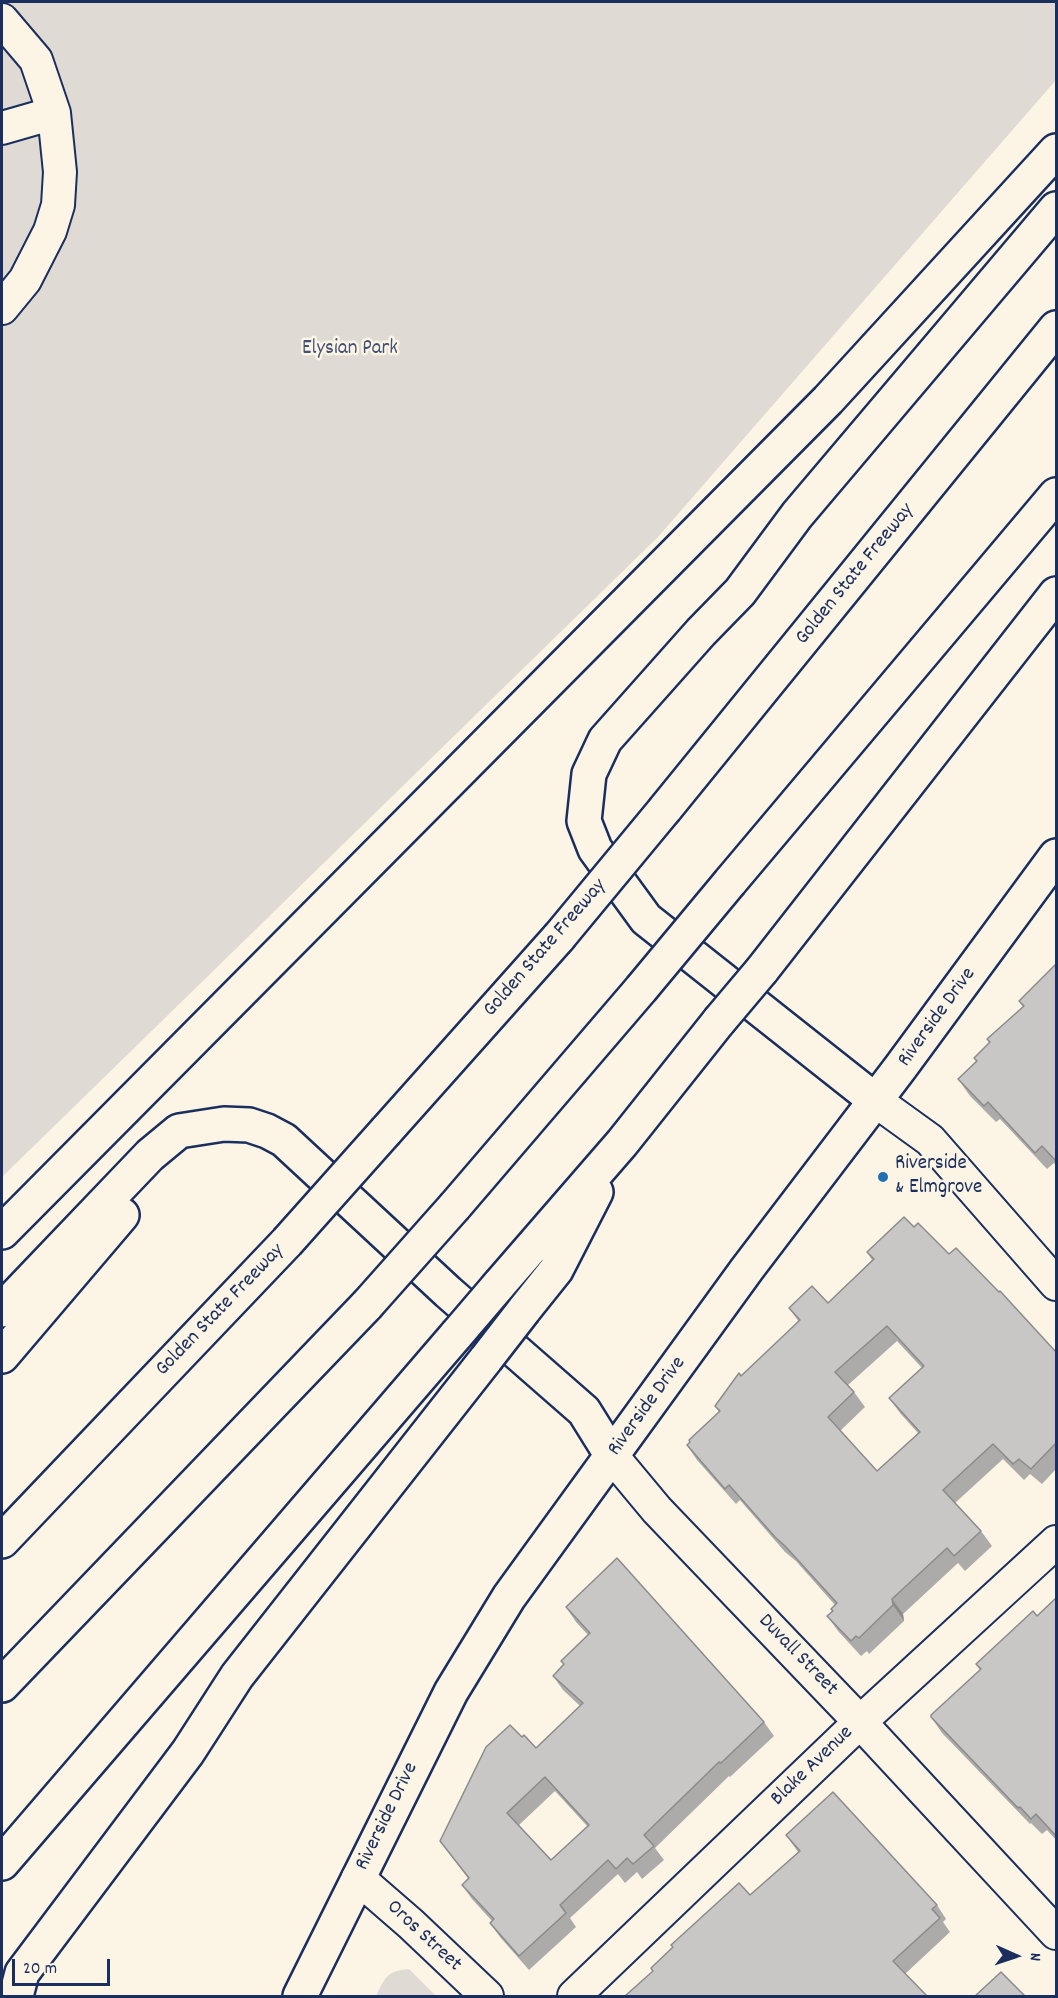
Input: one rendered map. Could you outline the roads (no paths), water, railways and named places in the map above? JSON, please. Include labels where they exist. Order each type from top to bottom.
[{"type":"main road","points":[[2,1232],[828,400],[1056,151]]},
{"type":"main road","points":[[876,1101],[646,919],[595,849],[584,821],[589,774],[605,740],[701,632],[740,592],[797,515],[1056,208]]},
{"type":"main road","name":"Golden State Freeway","points":[[2,1541],[287,1242],[559,937],[1056,328]]},
{"type":"main road","points":[[2,1685],[367,1305],[641,989],[1056,495]]},
{"type":"main road","points":[[2,1863],[622,1143],[762,970],[1056,594]]},
{"type":"main road","name":"Riverside Drive","points":[[300,1996],[451,1692],[509,1597],[747,1269],[876,1101],[1056,856]]},
{"type":"main road","points":[[2,1310],[150,1155],[179,1131],[224,1124],[249,1125],[284,1140],[448,1292],[584,1411],[612,1456]]},
{"type":"main road","points":[[2,1356],[183,1149],[210,1127]]},
{"type":"main road","points":[[16,1996],[22,1973],[174,1771],[237,1676],[556,1270],[622,1143]]},
{"type":"street","points":[[2,20],[36,60],[54,114],[60,172],[57,205],[50,231],[25,280],[2,308]]},
{"type":"street","points":[[2,128],[54,114]]},
{"type":"street","points":[[876,1101],[930,1140],[1056,1284]]},
{"type":"street","name":"Duvall Street","points":[[612,1456],[657,1510],[860,1722],[1056,1932]]},
{"type":"street","name":"Blake Avenue","points":[[574,1996],[860,1722],[1056,1542]]},
{"type":"street","name":"Oros Street","points":[[358,1878],[488,1996]]},
{"type":"place","name":"Riverside & Elmgrove","points":[[883,1177]]},
{"type":"park label","name":"Elysian Park","points":[[350,350]]}]
